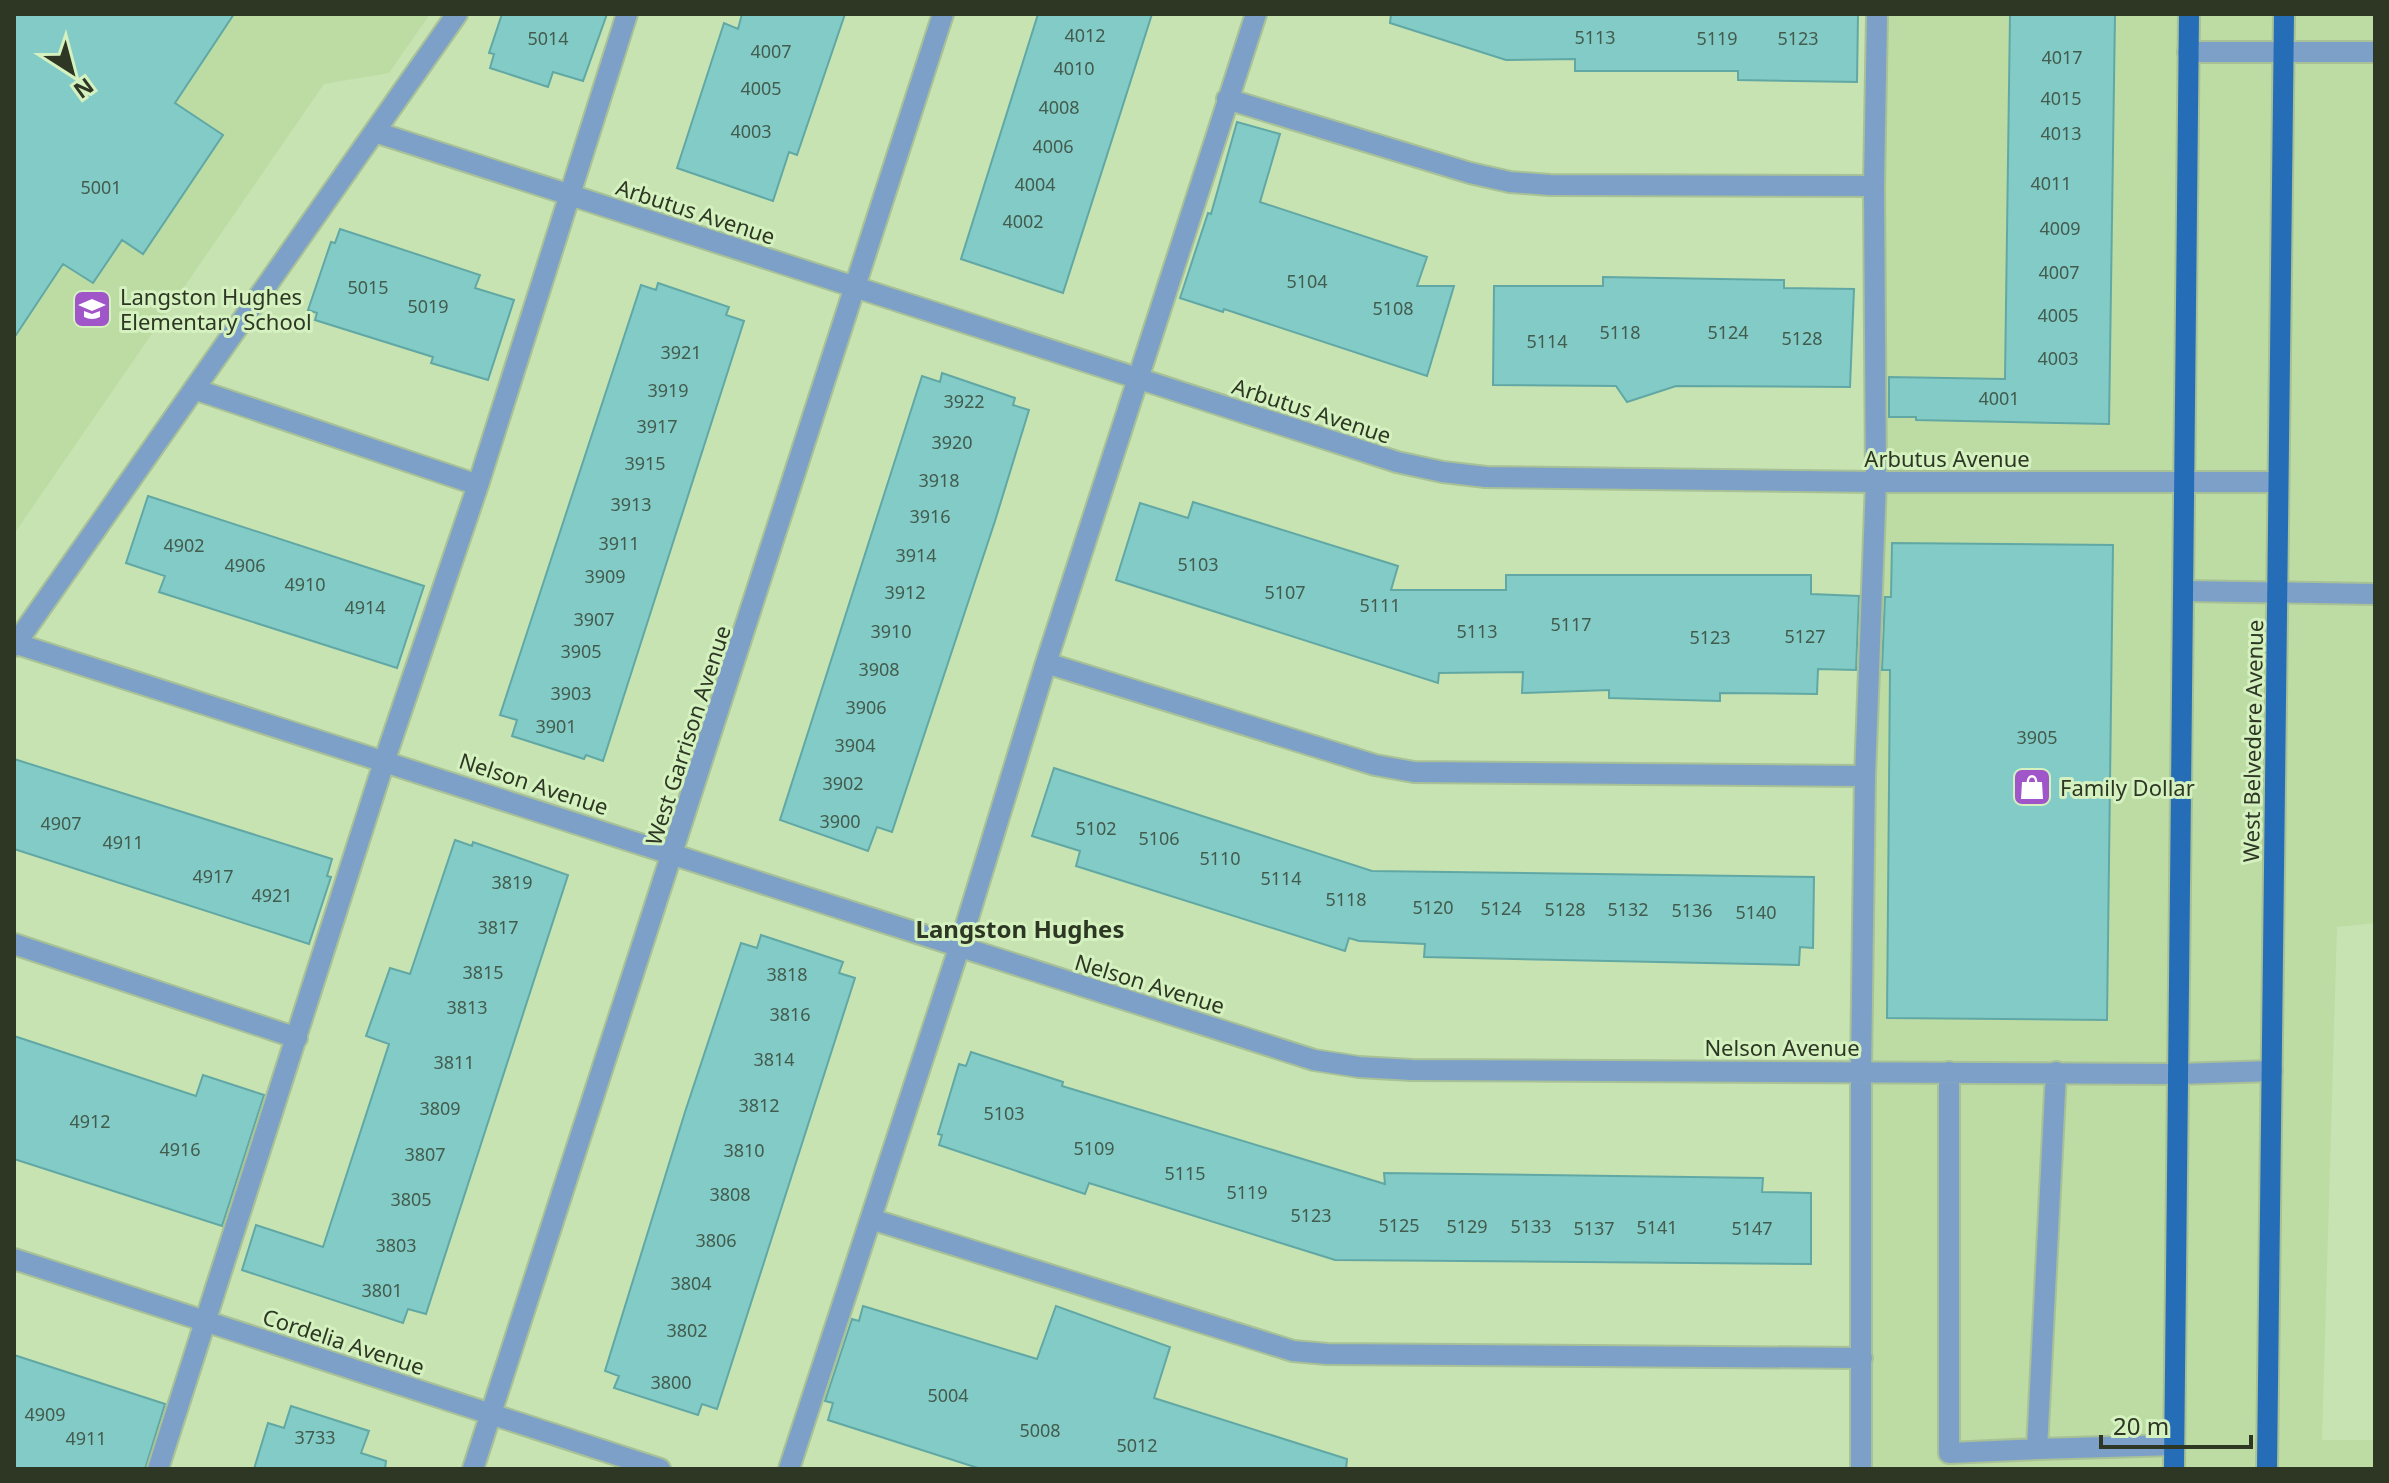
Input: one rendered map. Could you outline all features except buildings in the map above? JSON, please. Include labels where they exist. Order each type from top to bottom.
[{"type":"main road","points":[[2174,1469],[2189,14]]},
{"type":"main road","name":"West Belvedere Avenue","points":[[2267,1469],[2284,14]]},
{"type":"street","points":[[15,644],[457,14]]},
{"type":"street","points":[[158,1469],[385,759],[478,485],[627,14]]},
{"type":"street","name":"West Garrison Avenue","points":[[473,1469],[943,14]]},
{"type":"street","points":[[789,1469],[959,948],[1046,663],[1256,14]]},
{"type":"street","points":[[1861,1469],[1861,1071],[1865,776],[1876,482],[1874,186],[1877,14]]},
{"type":"street","points":[[2188,52],[2375,52]]},
{"type":"street","points":[[1227,99],[1470,173],[1510,182],[1874,186]]},
{"type":"street","name":"Arbutus Avenue","points":[[375,132],[1397,462],[1443,472],[1486,477],[1876,482],[2277,482]]},
{"type":"street","points":[[194,389],[478,485]]},
{"type":"street","points":[[2184,591],[2375,594]]},
{"type":"street","name":"Nelson Avenue","points":[[15,644],[385,759],[959,948],[1314,1060],[1359,1067],[2178,1074],[2272,1071]]},
{"type":"street","points":[[1046,663],[1375,765],[1414,772],[1865,776]]},
{"type":"street","points":[[14,944],[297,1038]]},
{"type":"street","points":[[1949,1072],[1949,1453],[2174,1445]]},
{"type":"street","points":[[2037,1449],[2056,1072]]},
{"type":"street","points":[[871,1219],[1293,1351],[1359,1355],[1862,1358]]},
{"type":"street","name":"Cordelia Avenue","points":[[14,1259],[660,1469]]},
{"type":"shaded area","name":"Langston Hughes Elementary School","points":[[14,14],[430,14],[389,73],[324,84],[14,534]]},
{"type":"shaded area","points":[[1879,14],[2375,14],[2375,923],[2337,927],[2322,1440],[2375,1440],[2375,1469],[1863,1469]]},
{"type":"place","name":"Langston Hughes Elementary School","points":[[92,309]]},
{"type":"place","name":"Family Dollar","points":[[2032,787]]},
{"type":"district","name":"Langston Hughes","points":[[1020,928]]}]
